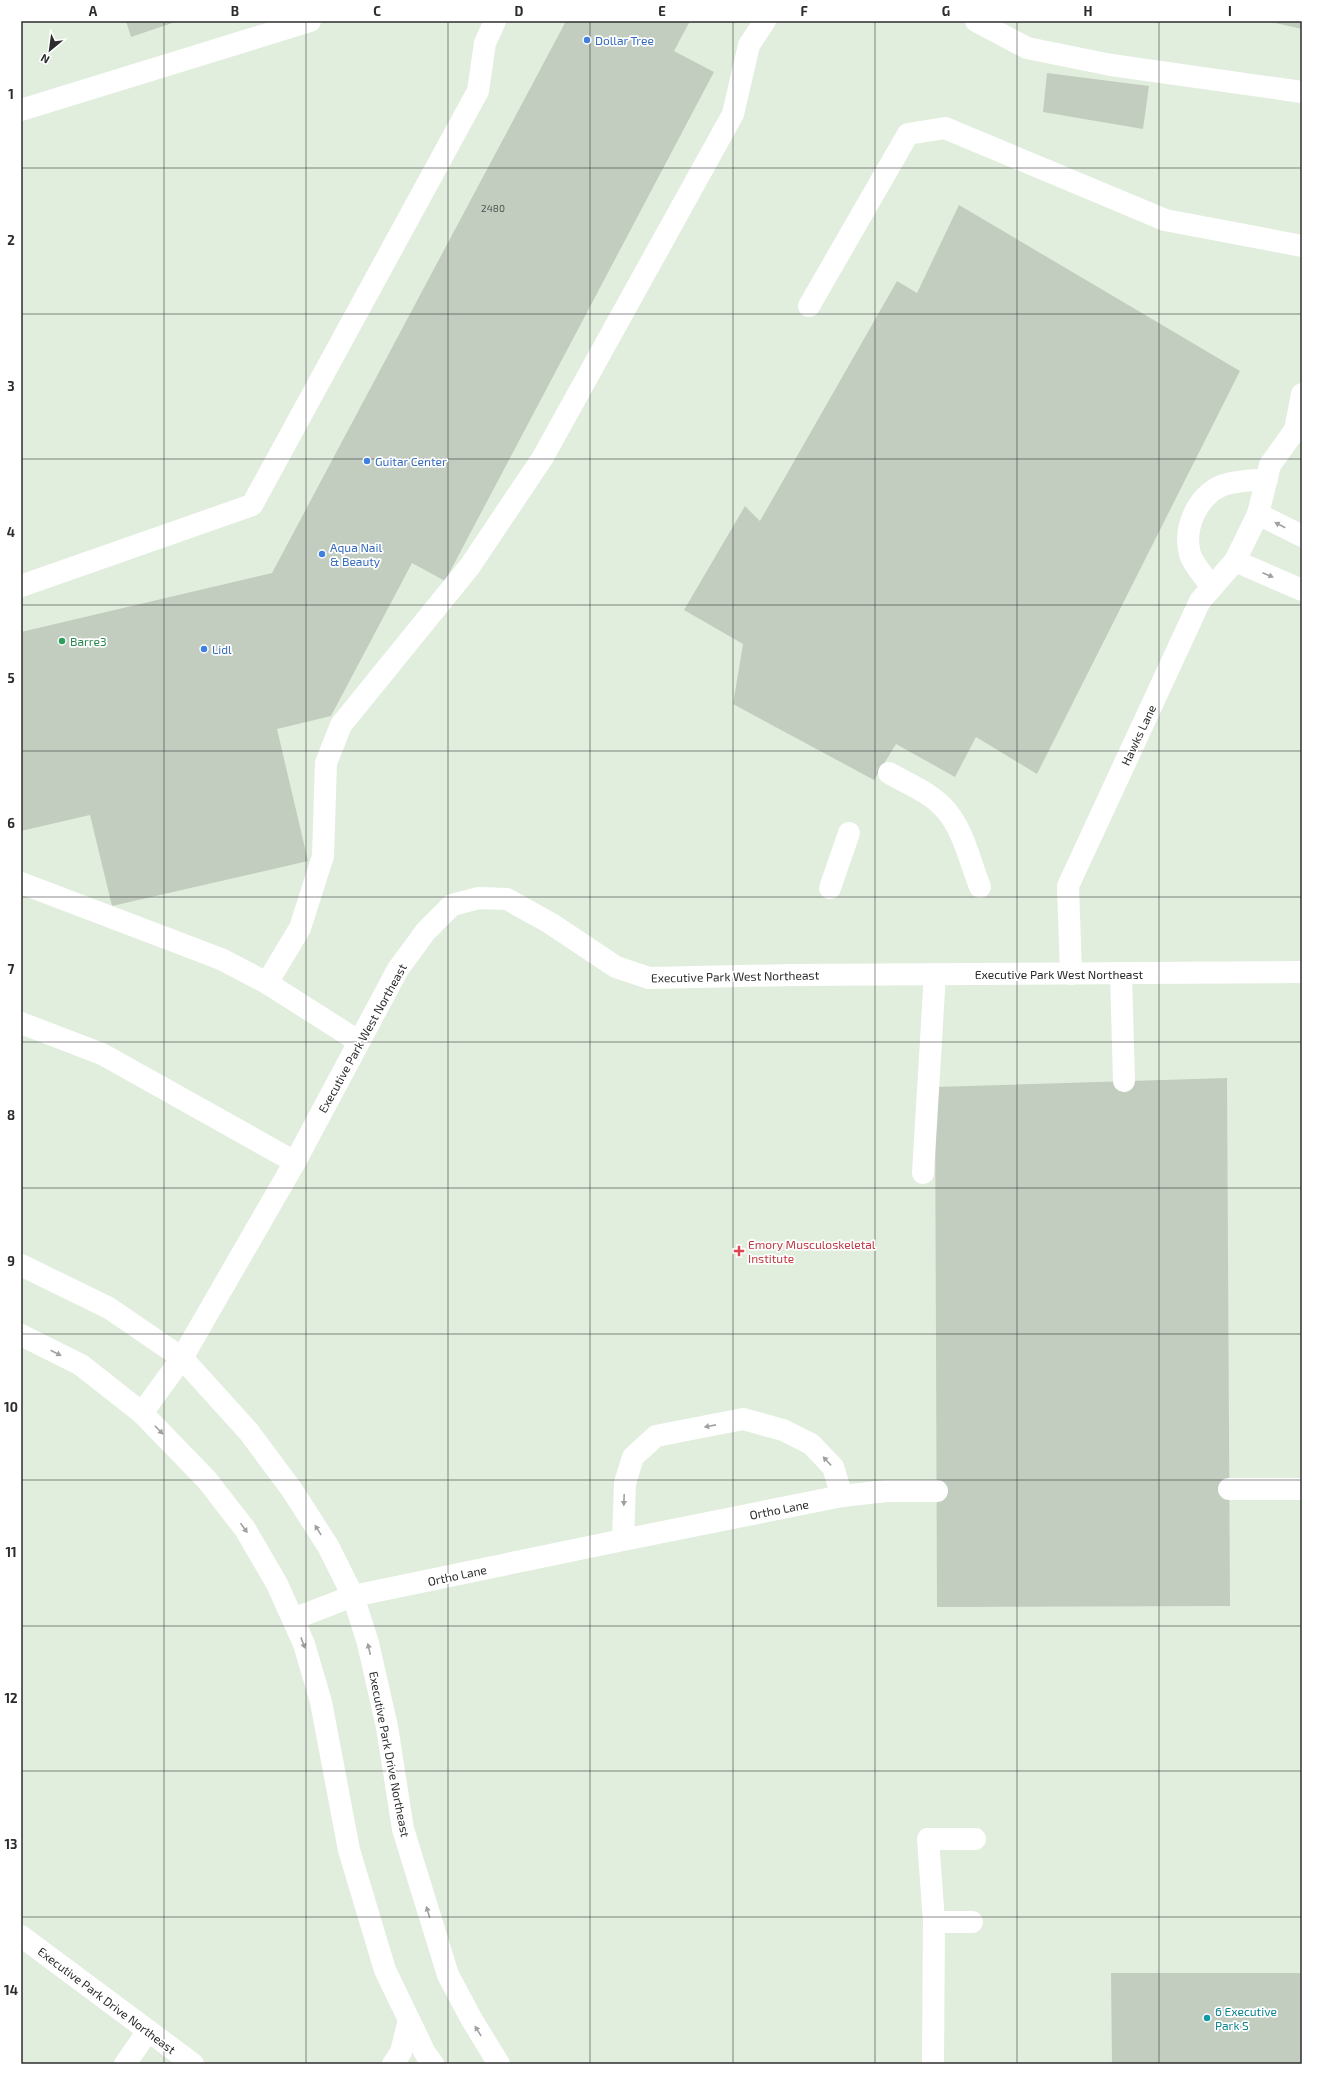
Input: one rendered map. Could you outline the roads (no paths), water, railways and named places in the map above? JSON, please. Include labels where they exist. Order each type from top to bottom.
[{"type":"street","points":[[21,110],[310,21]]},
{"type":"street","points":[[267,983],[300,928],[323,856],[326,763],[341,725],[470,566],[543,457],[733,114],[749,45],[765,21]]},
{"type":"street","points":[[976,21],[1027,48],[1111,65],[1302,92]]},
{"type":"street","points":[[21,586],[252,505],[478,91],[488,27]]},
{"type":"street","points":[[810,306],[908,134],[945,128],[1165,220],[1302,246]]},
{"type":"street","points":[[1299,430],[1302,394]]},
{"type":"street","name":"Hawks Lane","points":[[1071,974],[1068,886],[1200,601],[1235,561],[1258,514],[1270,466],[1299,430]]},
{"type":"street","points":[[1212,587],[1190,555],[1187,539],[1189,526],[1207,495],[1222,485],[1267,479]]},
{"type":"street","points":[[1258,514],[1302,536]]},
{"type":"street","points":[[1235,561],[1302,590]]},
{"type":"street","points":[[889,772],[926,794],[944,807],[958,829],[980,887]]},
{"type":"street","points":[[830,888],[849,833]]},
{"type":"street","points":[[21,883],[221,959],[267,983],[358,1041]]},
{"type":"street","name":"Executive Park West Northeast","points":[[142,1413],[182,1358],[295,1162],[358,1041],[398,969],[426,931],[452,905],[479,898],[507,899],[550,923],[616,967],[649,978],[793,974],[1121,974],[1302,972]]},
{"type":"street","points":[[923,1173],[935,974]]},
{"type":"street","points":[[1121,974],[1124,1081]]},
{"type":"street","points":[[21,1023],[102,1054],[295,1162]]},
{"type":"street","name":"Executive Park Drive Northeast","points":[[21,1265],[109,1308],[182,1358],[249,1432],[292,1490],[328,1546],[353,1596],[368,1643],[387,1727],[403,1829],[441,1953],[452,1982],[472,2020],[499,2064]]},
{"type":"street","points":[[21,1335],[81,1365],[142,1413],[207,1480],[246,1529],[277,1584],[304,1644],[321,1702],[349,1850],[385,1970],[425,2053],[433,2064]]},
{"type":"street","points":[[623,1540],[625,1482],[633,1457],[656,1436],[743,1419],[783,1430],[811,1444],[833,1467],[842,1496]]},
{"type":"street","points":[[1229,1489],[1302,1489]]},
{"type":"street","name":"Ortho Lane","points":[[293,1619],[353,1596],[842,1496],[886,1491],[937,1491]]},
{"type":"street","points":[[933,2064],[934,1922],[928,1839],[975,1839]]},
{"type":"street","points":[[934,1922],[972,1922]]},
{"type":"street","name":"Executive Park Drive Northeast","points":[[21,1936],[193,2064]]},
{"type":"street","points":[[393,2064],[401,2052],[409,2020]]},
{"type":"street","points":[[125,2064],[148,2031]]},
{"type":"place","name":"Dollar Tree","points":[[587,40]]},
{"type":"place","name":"Guitar Center","points":[[367,461]]},
{"type":"place","name":"Aqua Nail & Beauty","points":[[322,554]]},
{"type":"place","name":"Barre3","points":[[62,641]]},
{"type":"place","name":"Lidl","points":[[204,649]]},
{"type":"place","name":"Emory Musculoskeletal Institute","points":[[739,1251]]},
{"type":"place","name":"6 Executive Park S","points":[[1207,2018]]}]
